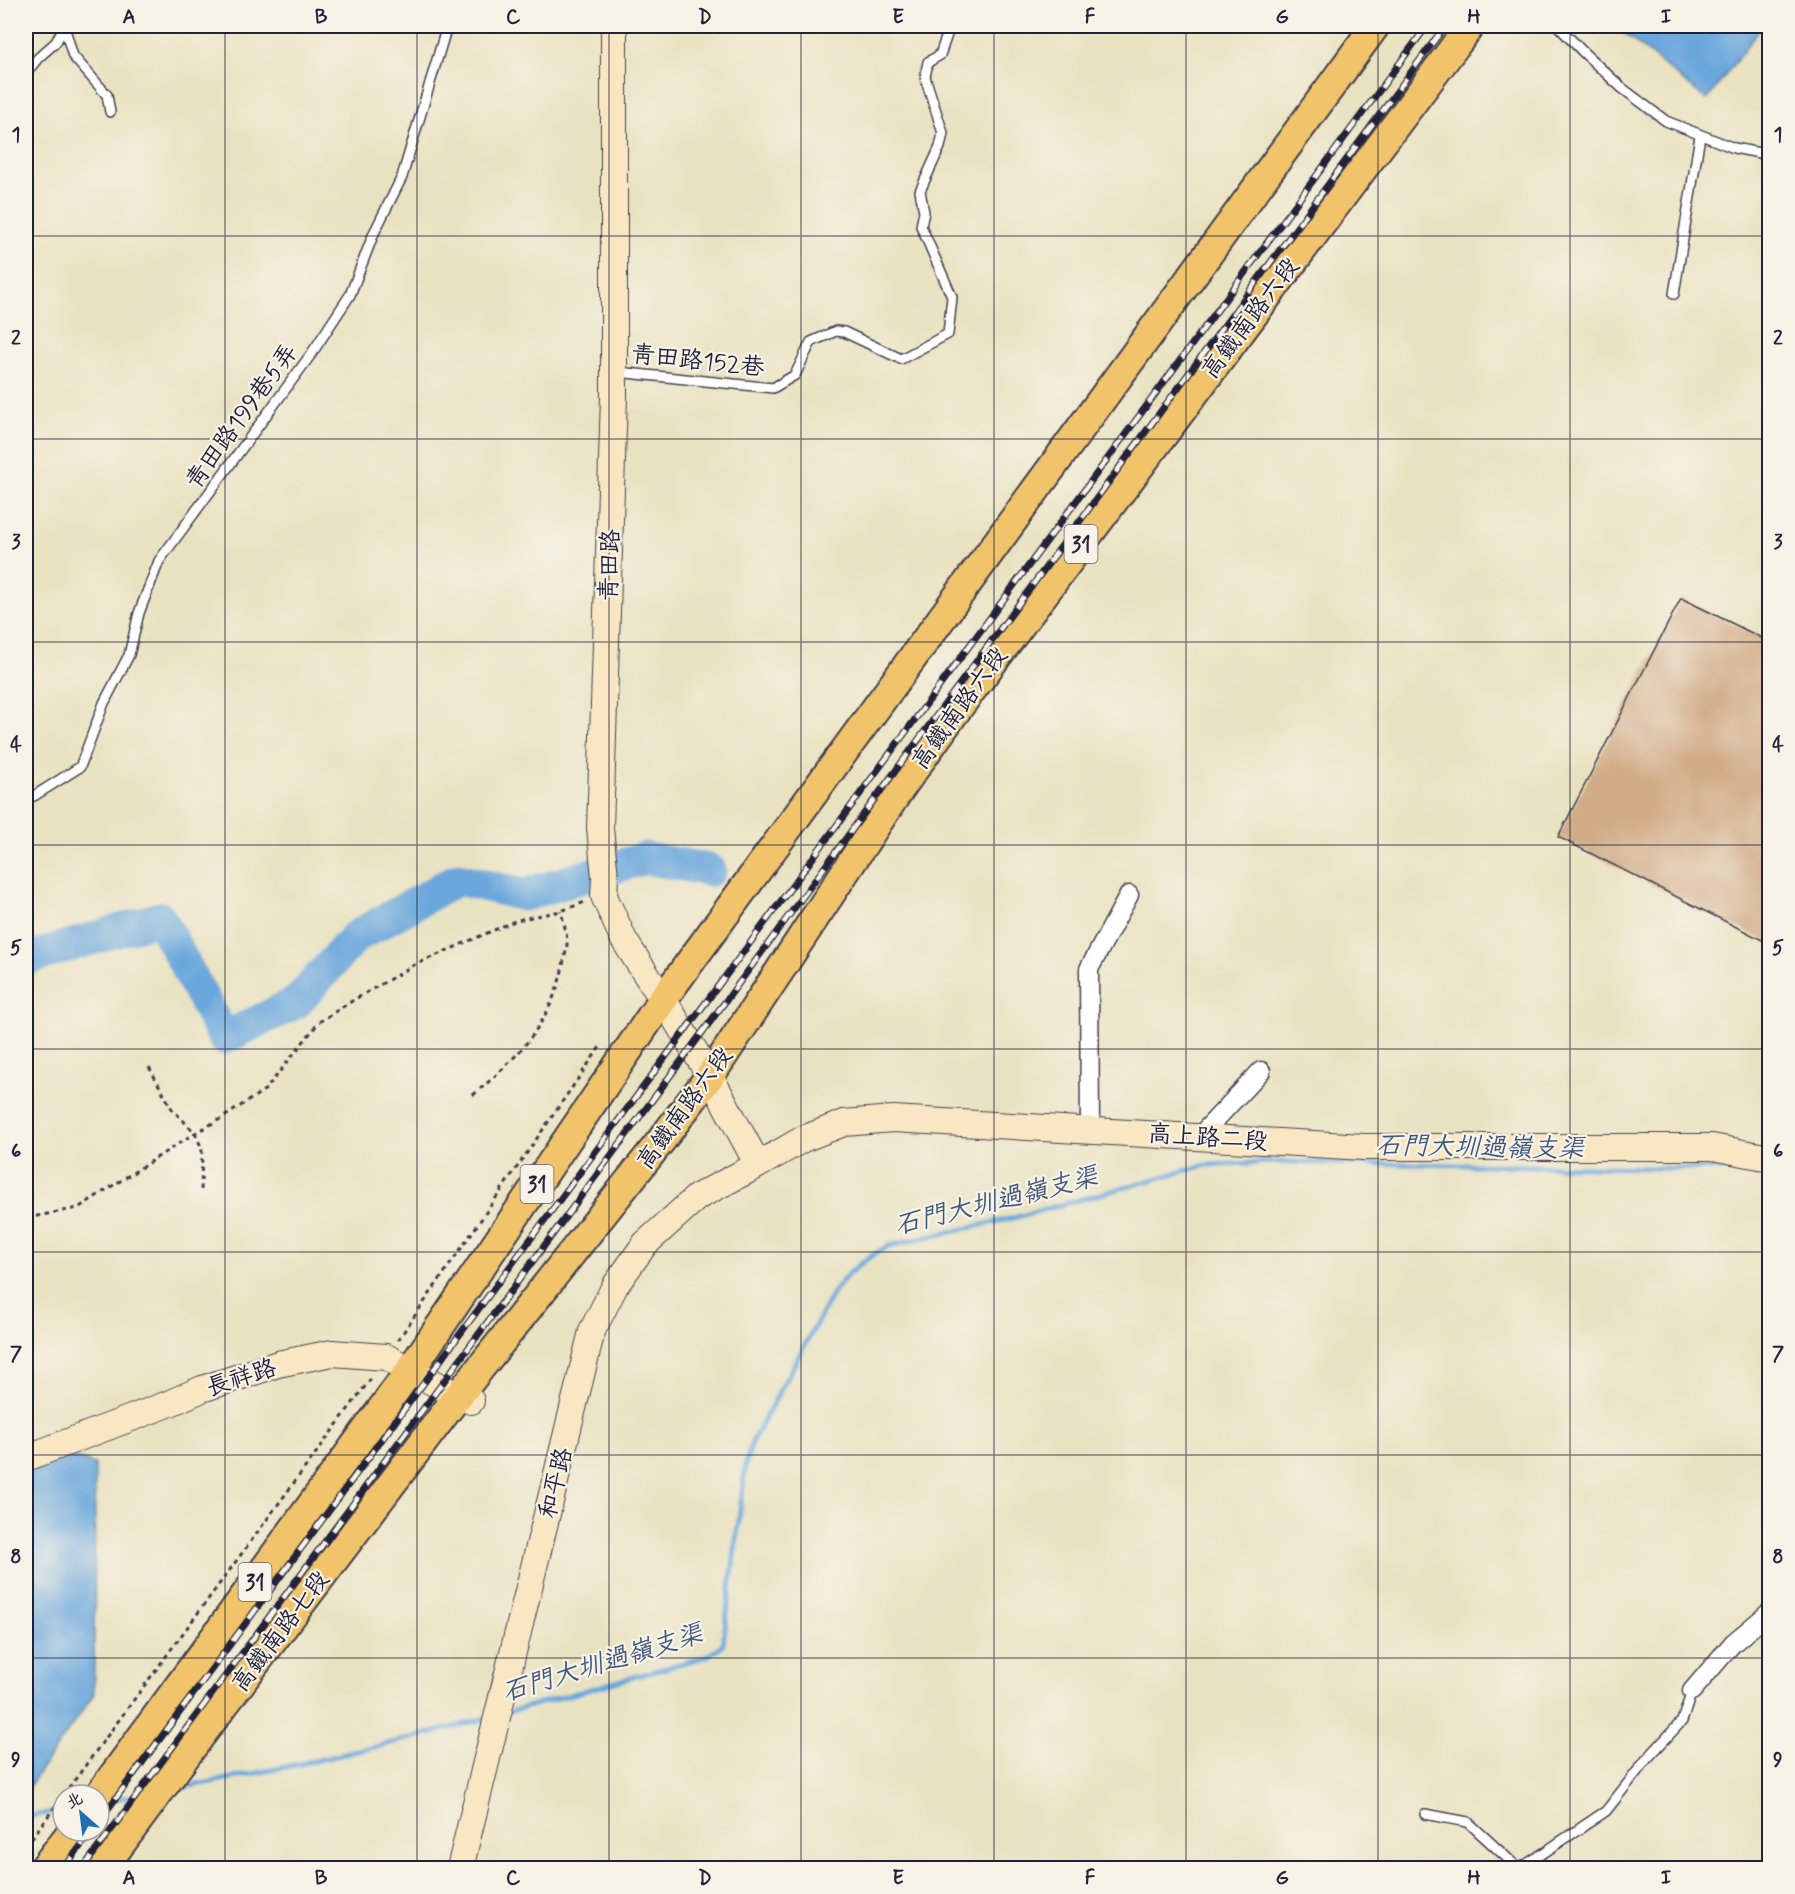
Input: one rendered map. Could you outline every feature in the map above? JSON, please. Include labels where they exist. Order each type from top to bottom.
[{"type":"main road","name":"31","points":[[411,1369],[663,999],[1375,26]]},
{"type":"main road","name":"高鐵南路六段","points":[[465,1398],[710,1076],[900,789],[953,715],[1470,26]]},
{"type":"main road","name":"高鐵南路七段","points":[[108,1783],[411,1369]]},
{"type":"main road","name":"高鐵南路七段","points":[[103,1869],[465,1398]]},
{"type":"main road","points":[[44,1869],[64,1843]]},
{"type":"street","name":"青田路","points":[[615,26],[614,371],[600,828],[604,875],[624,940],[710,1076]]},
{"type":"street","points":[[1090,1129],[1089,969],[1129,895]]},
{"type":"street","points":[[1199,1137],[1261,1071]]},
{"type":"street","points":[[710,1076],[758,1166]]},
{"type":"street","name":"高上路二段","points":[[758,1166],[803,1139],[844,1123],[893,1119],[1364,1147],[1712,1147],[1770,1158]]},
{"type":"street","name":"和平路","points":[[460,1869],[592,1331],[615,1287],[645,1244],[697,1197],[758,1166]]},
{"type":"street","name":"長祥路","points":[[26,1458],[202,1389],[278,1364],[332,1353],[386,1357],[465,1398]]},
{"type":"street","points":[[1692,1691],[1733,1643],[1770,1612]]},
{"type":"lane","points":[[26,73],[38,58],[56,42],[64,26]]},
{"type":"lane","points":[[64,26],[73,56],[107,95],[110,112]]},
{"type":"lane","name":"青田路199巷5弄","points":[[26,795],[34,796],[80,767],[104,703],[129,655],[139,613],[159,561],[312,353],[350,295],[374,233],[402,177],[447,26]]},
{"type":"lane","name":"青田路152巷","points":[[614,371],[773,388],[795,375],[812,342],[836,332],[844,332],[901,359],[948,334],[952,297],[921,226],[924,212],[920,191],[943,133],[925,77],[928,62],[939,55],[950,26]]},
{"type":"lane","points":[[1558,26],[1622,88],[1666,121],[1734,148],[1770,155]]},
{"type":"lane","points":[[1674,294],[1700,136]]},
{"type":"lane","points":[[1425,1814],[1468,1822],[1520,1869],[1606,1811],[1646,1760],[1682,1721],[1692,1691]]},
{"type":"path","points":[[27,1218],[78,1208],[266,1089],[319,1022],[352,1001],[414,965],[469,940],[517,920],[561,911],[604,875]]},
{"type":"path","points":[[473,1095],[497,1075],[530,1040],[551,1007],[567,942],[561,911]]},
{"type":"path","points":[[149,1067],[172,1108],[195,1132],[202,1149],[201,1192]]},
{"type":"path","points":[[26,1846],[51,1811]]},
{"type":"water","points":[[1615,26],[1762,26],[1707,100]]},
{"type":"water","points":[[66,1454],[95,1464],[94,1694],[26,1791],[26,1469]]},
{"type":"building","points":[[1681,598],[1770,642],[1770,944],[1558,837]]},
{"type":"waterway","points":[[26,959],[160,918],[224,1038],[297,1002],[355,937],[458,879],[524,895],[645,858],[710,870]]},
{"type":"waterway","name":"石門大圳過嶺支渠","points":[[505,1713],[708,1656],[723,1644],[746,1462],[752,1442],[834,1291],[849,1273],[888,1246],[1013,1218],[1206,1165],[1273,1162],[1722,1169],[1759,1172],[1770,1176]]},
{"type":"waterway","name":"石門大圳過嶺支渠","points":[[175,1789],[333,1757],[490,1717]]},
{"type":"waterway","name":"石門大圳過嶺支渠","points":[[111,1800],[145,1794]]},
{"type":"waterway","name":"石門大圳過嶺支渠","points":[[26,1817],[51,1812]]},
{"type":"railway","points":[[111,1805],[1427,26]]},
{"type":"railway","points":[[83,1868],[1445,26]]},
{"type":"railway","points":[[64,1868],[83,1843]]}]
